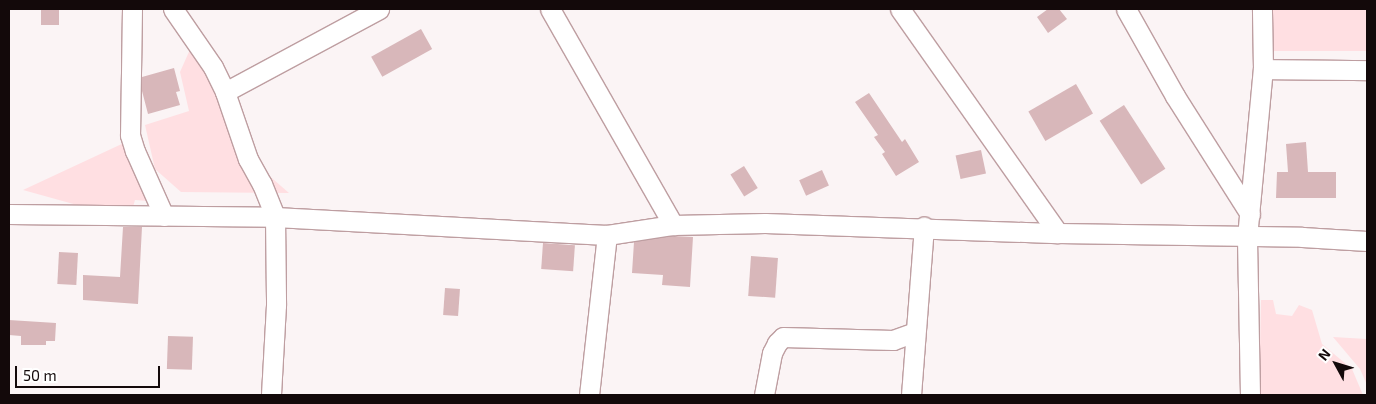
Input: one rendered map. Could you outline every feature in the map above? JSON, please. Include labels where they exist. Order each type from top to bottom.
[{"type":"street","points":[[132,9],[130,135],[135,151],[164,216]]},
{"type":"street","points":[[173,9],[213,67],[225,92],[248,159],[262,184],[275,217],[276,305],[271,395]]},
{"type":"street","points":[[225,92],[378,9]]},
{"type":"street","points":[[550,9],[673,225]]},
{"type":"street","points":[[900,9],[1058,233]]},
{"type":"street","points":[[1126,9],[1175,96],[1250,214]]},
{"type":"street","points":[[1250,395],[1247,237],[1263,69],[1262,9]]},
{"type":"street","points":[[1263,69],[1367,70]]},
{"type":"street","points":[[9,214],[275,217],[607,235],[673,225],[765,222],[1058,233],[1302,237],[1367,241]]},
{"type":"street","points":[[911,395],[924,227]]},
{"type":"street","points":[[588,395],[607,235]]},
{"type":"street","points":[[764,395],[772,354],[776,343],[783,337],[893,340],[915,332]]},
{"type":"shaded area","points":[[1269,9],[1367,9],[1367,51],[1269,51]]},
{"type":"shaded area","points":[[196,36],[258,166],[289,193],[181,192],[155,169],[145,125],[189,111],[180,72]]},
{"type":"shaded area","points":[[126,142],[148,201],[135,200],[133,207],[77,205],[23,190]]},
{"type":"shaded area","points":[[1261,300],[1273,300],[1276,314],[1292,316],[1299,305],[1312,310],[1322,344],[1352,369],[1363,395],[1259,395]]},
{"type":"shaded area","points":[[1333,337],[1367,339],[1367,385],[1360,369]]},
{"type":"building","points":[[41,9],[59,9],[59,25],[41,25]]},
{"type":"building","points":[[1048,9],[1059,9],[1067,19],[1048,33],[1037,17]]},
{"type":"building","points":[[421,29],[432,49],[382,77],[371,57]]},
{"type":"building","points":[[174,68],[180,91],[176,92],[180,105],[148,114],[142,91],[142,77]]},
{"type":"building","points":[[1076,84],[1093,113],[1045,141],[1028,112]]},
{"type":"building","points":[[869,93],[902,142],[905,139],[919,162],[896,176],[882,154],[885,152],[874,137],[878,135],[855,102]]},
{"type":"building","points":[[1124,105],[1165,169],[1141,185],[1100,121]]},
{"type":"building","points":[[1306,142],[1308,172],[1336,172],[1336,198],[1276,198],[1277,172],[1288,172],[1286,144]]},
{"type":"building","points":[[981,150],[986,173],[961,179],[956,155]]},
{"type":"building","points":[[744,166],[758,188],[744,197],[730,174]]},
{"type":"building","points":[[822,170],[829,186],[806,196],[799,180]]},
{"type":"building","points":[[123,227],[142,227],[138,304],[83,300],[83,275],[120,277]]},
{"type":"building","points":[[674,236],[693,237],[690,287],[662,285],[663,275],[632,273],[634,242]]},
{"type":"building","points":[[543,243],[575,245],[573,271],[541,269]]},
{"type":"building","points":[[59,252],[78,253],[76,285],[57,284]]},
{"type":"building","points":[[751,256],[778,258],[775,298],[748,296]]},
{"type":"building","points":[[445,288],[460,289],[458,316],[443,315]]},
{"type":"building","points":[[9,320],[56,323],[55,341],[46,341],[46,345],[21,345],[21,336],[9,335]]},
{"type":"building","points":[[168,336],[193,337],[192,370],[167,369]]}]
